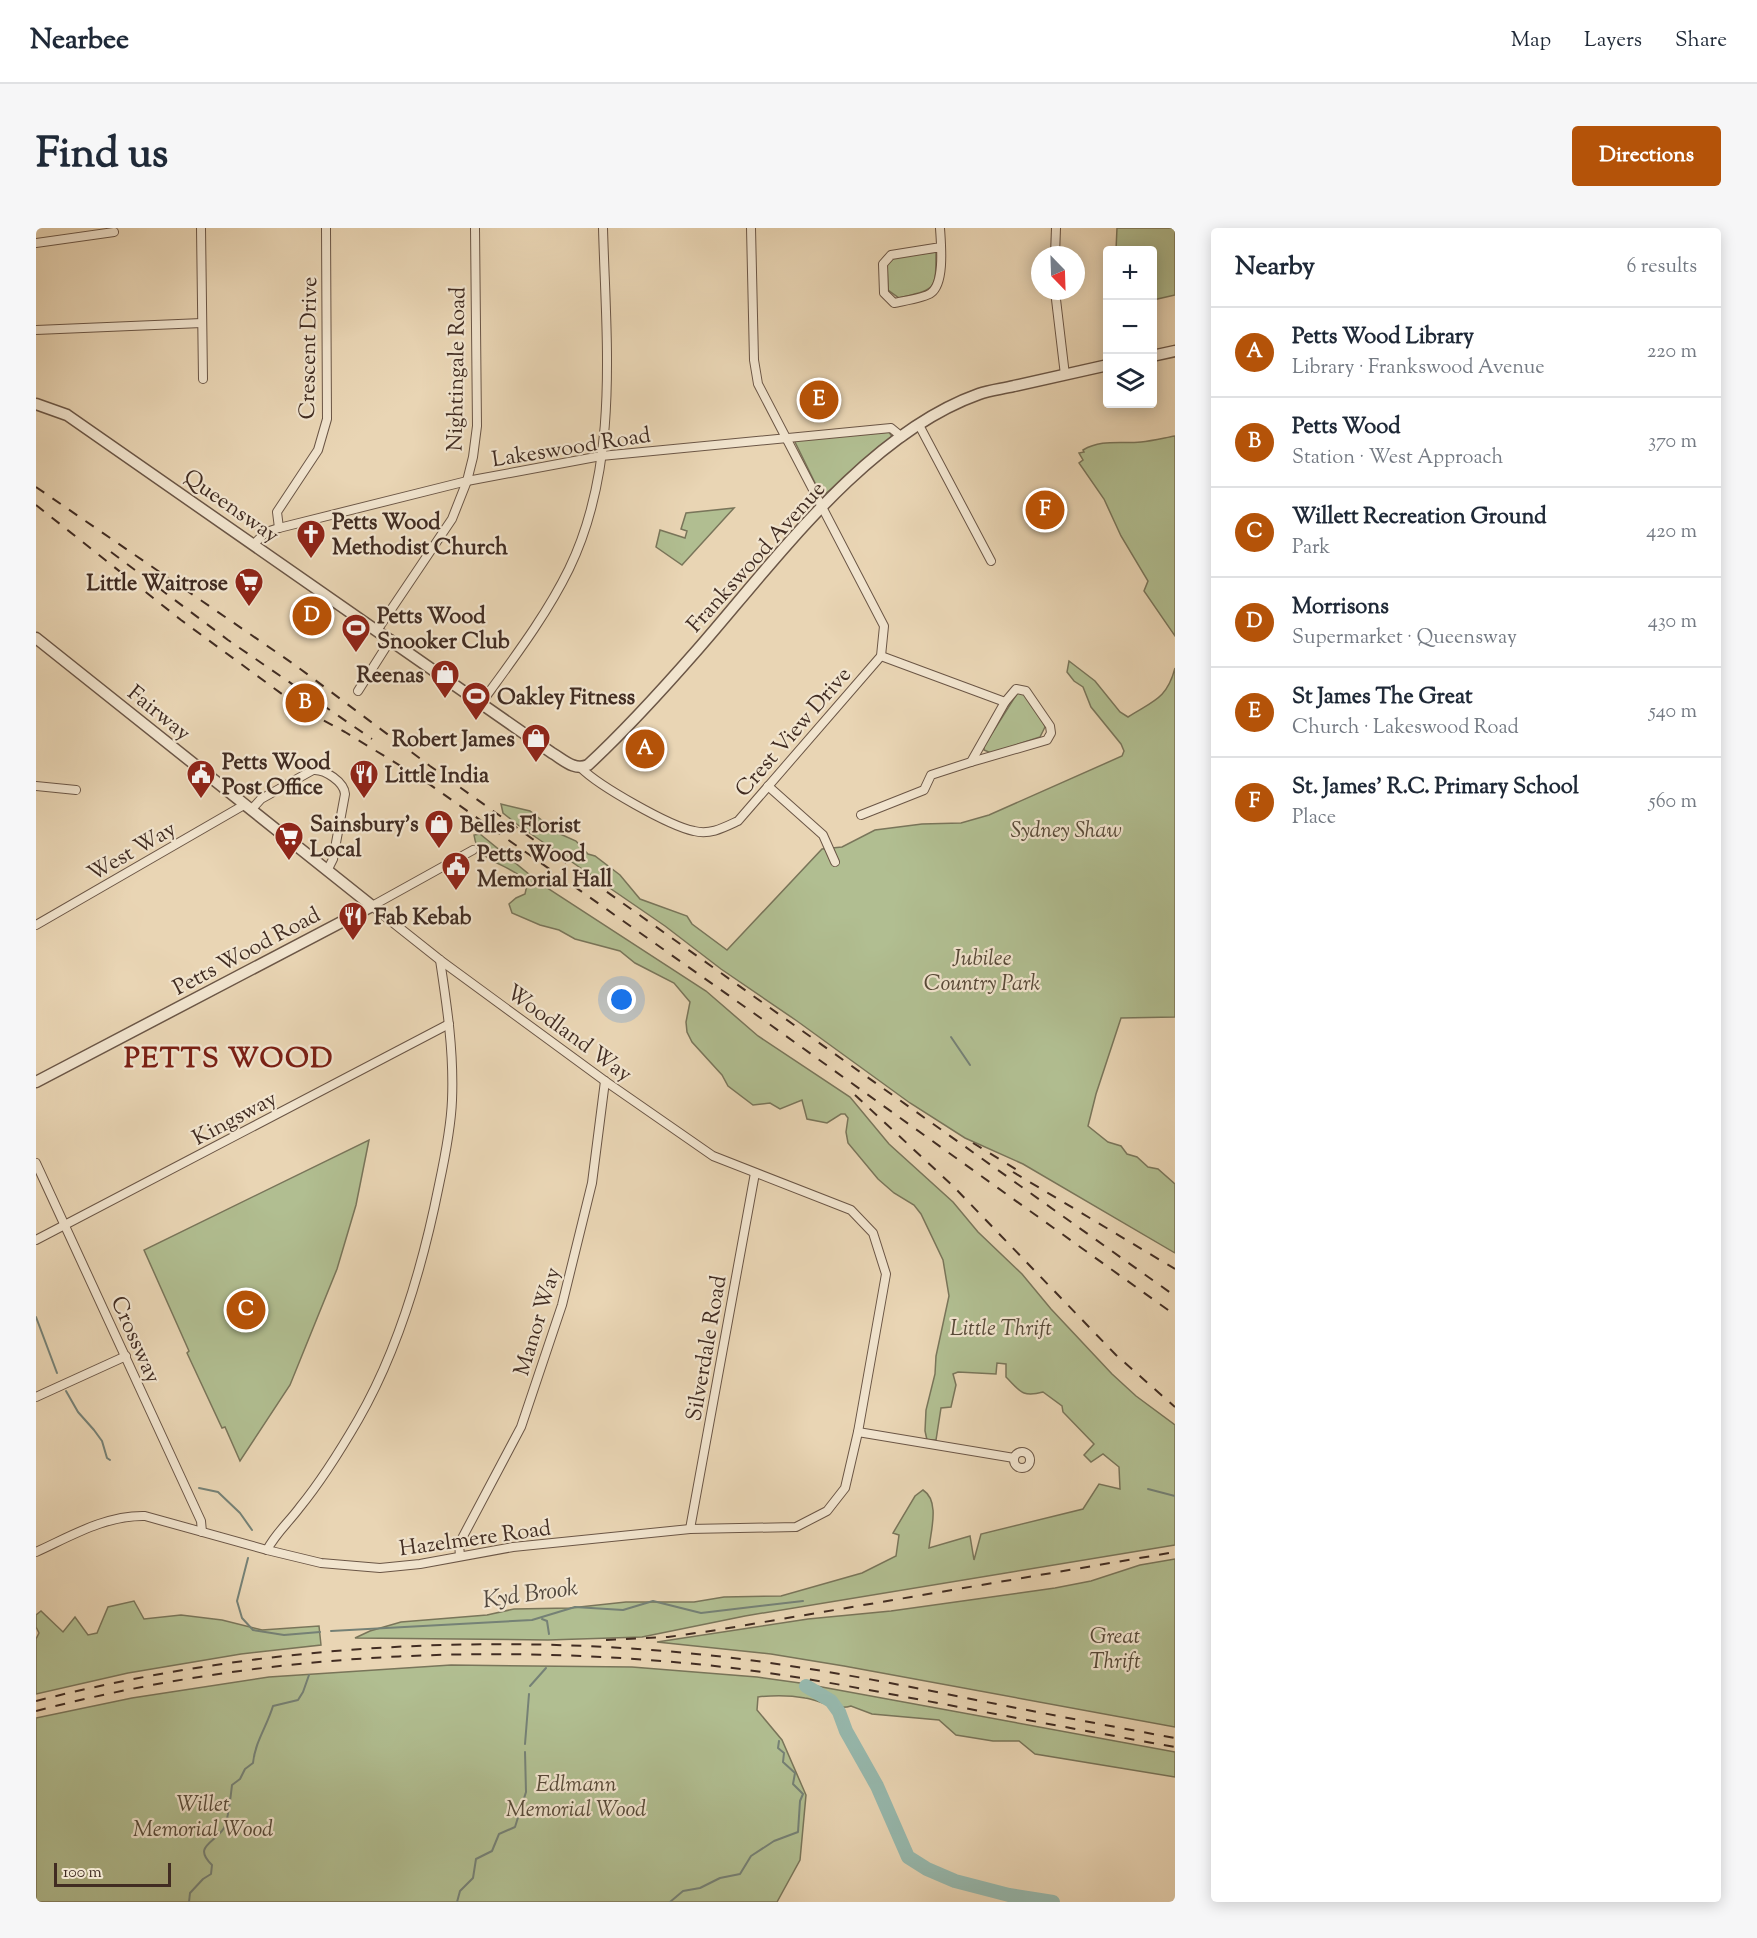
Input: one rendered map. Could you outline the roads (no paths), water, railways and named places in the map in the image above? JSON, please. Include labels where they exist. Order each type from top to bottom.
[{"type":"street","points":[[201,228],[203,379]]},
{"type":"street","name":"Crescent Drive","points":[[279,528],[277,512],[318,450],[327,419],[326,228]]},
{"type":"street","name":"Nightingale Road","points":[[378,630],[452,519],[467,481],[473,457],[477,426],[475,228]]},
{"type":"street","points":[[482,702],[546,610],[569,569],[595,499],[601,456],[606,376],[603,228]]},
{"type":"street","points":[[750,228],[754,360],[758,384],[884,626],[881,656],[1005,702]]},
{"type":"street","points":[[940,228],[940,248],[940,282],[931,294],[894,303],[884,293],[884,264],[891,255],[940,248]]},
{"type":"street","points":[[1055,246],[1056,228]]},
{"type":"street","points":[[36,248],[36,242],[114,231]]},
{"type":"street","points":[[1056,300],[1065,375]]},
{"type":"street","points":[[36,330],[202,323]]},
{"type":"street","points":[[1157,355],[1175,351]]},
{"type":"street","name":"Frankswood Avenue","points":[[581,768],[588,765],[639,714],[821,507],[902,436],[979,394],[1103,366]]},
{"type":"street","name":"Queensway","points":[[36,404],[67,415],[568,764],[581,768]]},
{"type":"street","points":[[919,425],[991,561]]},
{"type":"street","name":"Lakeswood Road","points":[[254,544],[266,532],[279,528],[467,481],[601,456],[891,428],[902,436]]},
{"type":"street","name":"Fairway","points":[[36,638],[372,906]]},
{"type":"street","points":[[358,691],[391,639]]},
{"type":"street","name":"Crest View Drive","points":[[581,768],[611,791],[663,819],[693,831],[716,832],[738,821],[881,656]]},
{"type":"street","points":[[861,815],[924,790],[931,775],[1047,740],[1051,733],[1050,726],[1026,691],[1016,689],[1005,702],[971,762]]},
{"type":"street","name":"West Way","points":[[36,925],[313,770],[321,770],[345,789],[333,859],[328,869]]},
{"type":"street","points":[[36,786],[76,790]]},
{"type":"street","points":[[768,786],[823,835],[835,862]]},
{"type":"street","name":"Petts Wood Road","points":[[36,1082],[372,906],[473,850]]},
{"type":"street","name":"Woodland Way","points":[[372,906],[440,960],[605,1081],[713,1156],[755,1173]]},
{"type":"street","points":[[267,1550],[337,1455],[365,1408],[400,1325],[418,1270],[432,1220],[444,1161],[452,1102],[449,1024],[440,960]]},
{"type":"street","name":"Kingsway","points":[[36,1240],[449,1024]]},
{"type":"street","name":"Manor Way","points":[[460,1556],[459,1544],[521,1427],[562,1305],[591,1183],[605,1081]]},
{"type":"street","name":"Crossway","points":[[36,1162],[201,1521],[202,1532]]},
{"type":"street","points":[[690,1529],[796,1527],[827,1511],[845,1488],[858,1432],[886,1274],[873,1233],[851,1210],[755,1173]]},
{"type":"street","name":"Silverdale Road","points":[[690,1529],[755,1173]]},
{"type":"street","points":[[36,1397],[126,1356]]},
{"type":"street","points":[[858,1432],[1014,1458]]},
{"type":"street","name":"Hazelmere Road","points":[[36,1552],[109,1520],[128,1516],[145,1516],[267,1550],[338,1566],[380,1568],[420,1564],[513,1547],[690,1529]]},
{"type":"waterway","points":[[951,1037],[970,1065]]},
{"type":"waterway","name":"Kyd Brook","points":[[36,1317],[57,1373]]},
{"type":"waterway","name":"Kyd Brook","points":[[66,1391],[78,1412],[102,1441],[107,1458],[110,1460]]},
{"type":"waterway","name":"Kyd Brook","points":[[199,1488],[218,1492],[240,1513],[252,1530]]},
{"type":"waterway","points":[[1148,1489],[1175,1496]]},
{"type":"waterway","name":"Kyd Brook","points":[[248,1558],[237,1601],[242,1618],[253,1630],[284,1635],[320,1632]]},
{"type":"waterway","name":"Kyd Brook","points":[[331,1631],[532,1620],[575,1607],[623,1610],[653,1601],[701,1613],[803,1601]]},
{"type":"waterway","points":[[542,1619],[547,1621],[549,1634]]},
{"type":"waterway","points":[[530,1686],[546,1668]]},
{"type":"waterway","points":[[189,1902],[190,1893],[211,1874],[212,1865],[206,1859],[205,1849],[224,1828],[232,1785],[253,1763],[256,1748],[273,1706],[298,1700],[309,1675]]},
{"type":"waterway","name":"Kyd Brook","points":[[806,1686],[831,1701],[839,1712],[846,1731],[877,1786],[908,1857],[927,1869],[955,1881],[1009,1895],[1053,1902]]},
{"type":"waterway","name":"Kyd Brook","points":[[817,1692],[817,1698]]},
{"type":"waterway","points":[[525,1744],[529,1694]]},
{"type":"waterway","points":[[670,1902],[683,1891],[700,1888],[720,1878],[740,1874],[751,1856],[774,1841],[798,1832],[800,1801],[803,1794],[793,1784],[795,1773],[783,1762],[784,1753],[778,1748],[779,1741]]},
{"type":"waterway","points":[[457,1902],[460,1891],[473,1878],[476,1859],[492,1851],[499,1834],[515,1827],[526,1792],[525,1752]]},
{"type":"railway","points":[[36,487],[295,665],[430,766],[1175,1296]]},
{"type":"railway","points":[[36,505],[181,620],[301,708],[422,779],[1175,1315]]},
{"type":"railway","points":[[111,552],[228,640],[372,739]]},
{"type":"railway","points":[[855,1095],[953,1186],[1116,1355],[1175,1407]]},
{"type":"railway","points":[[973,1143],[1022,1173]]},
{"type":"railway","points":[[1013,1172],[1175,1269]]},
{"type":"railway","points":[[606,1640],[668,1637],[717,1630],[1175,1552]]},
{"type":"railway","points":[[36,1701],[206,1666],[292,1655],[466,1644],[553,1645],[639,1649],[725,1657],[788,1666],[1175,1738]]},
{"type":"railway","points":[[36,1711],[115,1692],[196,1677],[277,1666],[358,1659],[522,1654],[604,1657],[754,1671],[1175,1747]]},
{"type":"place","name":"St James The Great","points":[[819,400]]},
{"type":"place","name":"St. James' R.C. Primary School","points":[[1045,510]]},
{"type":"place","name":"Petts Wood Methodist Church","points":[[311,560]]},
{"type":"place","name":"Little Waitrose","points":[[249,608]]},
{"type":"place","name":"Morrisons","points":[[312,616]]},
{"type":"place","name":"Petts Wood Snooker Club","points":[[356,654]]},
{"type":"place","name":"Reenas","points":[[445,700]]},
{"type":"place","name":"Petts Wood","points":[[305,703]]},
{"type":"place","name":"Oakley Fitness","points":[[476,722]]},
{"type":"place","name":"Petts Wood Library","points":[[645,749]]},
{"type":"place","name":"Robert James","points":[[536,764]]},
{"type":"place","name":"Petts Wood Post Office","points":[[201,800]]},
{"type":"place","name":"Little India","points":[[364,800]]},
{"type":"place","name":"Belles Florist","points":[[439,850]]},
{"type":"place","name":"Sainsbury's Local","points":[[289,862]]},
{"type":"place","name":"Petts Wood Memorial Hall","points":[[456,892]]},
{"type":"place","name":"Fab Kebab","points":[[353,942]]},
{"type":"place","name":"Willett Recreation Ground","points":[[246,1310]]},
{"type":"district","name":"PETTS WOOD","points":[[229,1057]]},
{"type":"park label","name":"Sydney Shaw","points":[[1066,829]]},
{"type":"park label","name":"Jubilee Country Park","points":[[982,970]]},
{"type":"park label","name":"Little Thrift","points":[[1001,1327]]},
{"type":"park label","name":"Great Thrift","points":[[1115,1648]]},
{"type":"park label","name":"Edlmann Memorial Wood","points":[[576,1796]]},
{"type":"park label","name":"Willet Memorial Wood","points":[[203,1816]]}]
